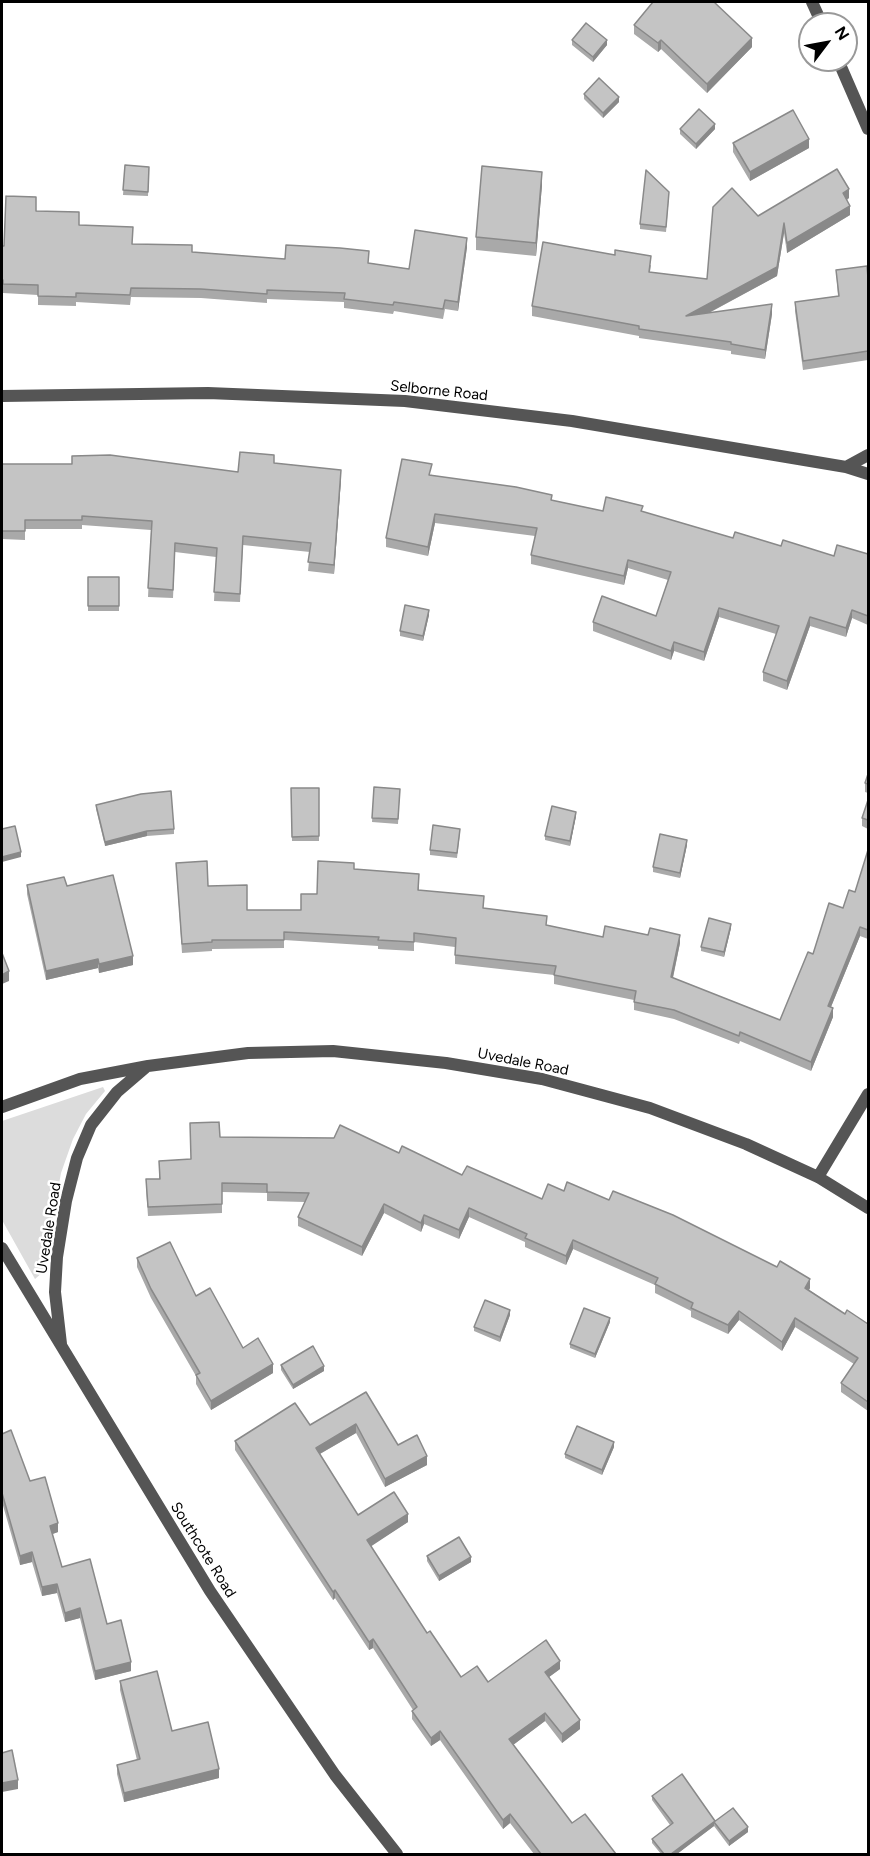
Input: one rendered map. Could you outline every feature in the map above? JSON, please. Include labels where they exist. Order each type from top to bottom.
[{"type":"street","points":[[843,72],[868,129]]},
{"type":"street","name":"Selborne Road","points":[[2,396],[208,393],[405,401],[572,421],[846,466],[868,474]]},
{"type":"street","points":[[846,466],[868,455]]},
{"type":"street","name":"Uvedale Road","points":[[2,1107],[80,1079],[148,1066],[248,1053],[333,1052],[446,1063],[542,1079],[650,1108],[746,1144],[818,1178],[868,1208]]},
{"type":"street","name":"Uvedale Road","points":[[62,1348],[55,1292],[57,1257],[66,1201],[77,1158],[91,1125],[117,1092],[148,1066]]},
{"type":"street","points":[[818,1178],[868,1094]]},
{"type":"street","name":"Southcote Road","points":[[2,1248],[210,1591],[335,1774],[398,1854]]},
{"type":"shaded area","points":[[103,1087],[105,1091],[86,1114],[73,1139],[61,1173],[43,1272],[35,1279],[2,1220],[2,1121]]},
{"type":"building","points":[[653,2],[714,2],[752,38],[707,84],[661,40],[658,43],[634,25]]},
{"type":"building","points":[[586,23],[607,40],[593,57],[572,40]]},
{"type":"building","points":[[599,78],[619,97],[603,113],[584,94]]},
{"type":"building","points":[[699,109],[715,124],[696,144],[680,129]]},
{"type":"building","points":[[793,110],[809,139],[750,172],[733,143]]},
{"type":"building","points":[[125,165],[149,167],[148,192],[123,190]]},
{"type":"building","points":[[482,166],[542,172],[536,243],[476,237]]},
{"type":"building","points":[[837,169],[849,189],[843,193],[850,206],[787,243],[784,223],[777,267],[686,316],[772,304],[765,350],[731,344],[731,342],[639,329],[639,326],[532,306],[543,242],[615,255],[615,250],[651,256],[649,272],[707,279],[713,207],[732,188],[758,216]]},
{"type":"building","points":[[646,170],[669,192],[666,227],[640,224]]},
{"type":"building","points":[[6,196],[36,197],[36,211],[79,212],[79,225],[133,227],[132,244],[192,245],[192,252],[285,259],[286,245],[340,248],[369,251],[368,263],[409,269],[415,230],[467,238],[458,302],[445,300],[443,309],[394,302],[393,305],[344,299],[345,293],[267,290],[267,294],[201,289],[131,288],[130,295],[76,293],[76,297],[38,296],[38,285],[3,284],[2,246],[4,246]]},
{"type":"building","points":[[867,266],[868,351],[803,361],[795,302],[839,296],[836,270]]},
{"type":"building","points":[[240,452],[274,455],[274,463],[341,470],[334,565],[308,562],[311,543],[243,536],[240,594],[214,592],[217,548],[175,543],[173,590],[148,588],[152,521],[82,516],[82,520],[25,520],[25,531],[2,531],[2,464],[72,464],[72,456],[110,455],[238,472]]},
{"type":"building","points":[[402,459],[432,464],[429,475],[516,487],[552,495],[551,500],[603,511],[606,497],[643,506],[641,511],[733,538],[735,532],[781,546],[783,540],[834,556],[837,545],[868,554],[868,616],[852,610],[846,628],[810,617],[787,681],[763,672],[779,626],[719,608],[704,652],[674,642],[671,651],[593,622],[602,596],[656,616],[671,572],[628,560],[624,576],[531,555],[537,528],[435,514],[428,547],[386,538]]},
{"type":"building","points":[[88,577],[119,577],[119,606],[88,606]]},
{"type":"building","points":[[405,605],[429,610],[423,636],[400,631]]},
{"type":"building","points":[[374,787],[400,789],[398,819],[372,818]]},
{"type":"building","points":[[291,788],[319,788],[319,836],[292,837]]},
{"type":"building","points":[[171,791],[174,829],[147,831],[105,842],[96,805],[141,794]]},
{"type":"building","points":[[868,800],[868,820],[862,818]]},
{"type":"building","points":[[552,806],[576,812],[570,841],[545,836]]},
{"type":"building","points":[[433,825],[460,829],[457,853],[430,850]]},
{"type":"building","points":[[15,826],[21,852],[2,857],[2,829]]},
{"type":"building","points":[[660,834],[687,840],[680,873],[653,867]]},
{"type":"building","points":[[868,850],[868,930],[860,927],[828,1006],[833,1008],[811,1062],[740,1032],[739,1036],[674,1010],[634,1002],[636,991],[554,975],[556,966],[455,955],[456,938],[414,933],[414,942],[378,940],[379,937],[284,932],[284,940],[212,940],[212,942],[182,944],[176,863],[207,861],[208,886],[247,885],[247,910],[301,910],[301,894],[317,894],[318,861],[354,863],[354,869],[419,874],[418,890],[484,896],[483,908],[547,916],[546,925],[603,937],[605,926],[648,935],[650,928],[680,935],[671,977],[780,1020],[808,952],[813,954],[829,903],[843,908],[849,890],[855,892]]},
{"type":"building","points":[[113,875],[133,956],[99,964],[98,959],[46,971],[27,885],[64,877],[67,886]]},
{"type":"building","points":[[709,918],[731,924],[724,952],[701,947]]},
{"type":"building","points":[[2,953],[9,971],[2,975]]},
{"type":"building","points":[[219,1122],[220,1137],[334,1138],[340,1125],[399,1153],[402,1146],[462,1175],[467,1166],[542,1199],[548,1184],[564,1191],[567,1182],[609,1200],[613,1191],[673,1215],[777,1267],[780,1261],[810,1279],[805,1288],[845,1314],[847,1310],[868,1324],[868,1402],[841,1383],[858,1358],[795,1318],[782,1342],[739,1311],[728,1325],[691,1308],[693,1303],[655,1284],[658,1278],[573,1240],[566,1256],[525,1238],[527,1234],[469,1208],[459,1230],[424,1215],[421,1223],[384,1204],[362,1247],[298,1217],[309,1193],[267,1192],[267,1184],[222,1183],[222,1204],[148,1207],[146,1179],[160,1179],[159,1161],[191,1159],[190,1123]]},
{"type":"building","points":[[170,1242],[196,1296],[210,1288],[243,1348],[258,1338],[273,1364],[211,1401],[196,1375],[200,1373],[151,1289],[137,1258]]},
{"type":"building","points":[[485,1300],[510,1310],[500,1337],[474,1327]]},
{"type":"building","points":[[584,1308],[610,1318],[595,1354],[570,1344]]},
{"type":"building","points":[[313,1346],[324,1366],[293,1385],[281,1365]]},
{"type":"building","points":[[366,1392],[398,1445],[417,1435],[427,1456],[385,1479],[356,1424],[316,1448],[358,1515],[394,1492],[408,1514],[367,1540],[427,1633],[430,1631],[461,1677],[477,1666],[488,1682],[546,1640],[560,1661],[545,1672],[580,1720],[562,1734],[545,1713],[509,1739],[572,1823],[585,1814],[616,1854],[541,1854],[510,1814],[503,1820],[440,1731],[431,1738],[412,1711],[417,1707],[373,1639],[369,1642],[335,1590],[333,1592],[235,1441],[295,1403],[310,1425]]},
{"type":"building","points":[[577,1426],[614,1442],[602,1470],[565,1454]]},
{"type":"building","points":[[11,1430],[30,1481],[45,1477],[58,1523],[50,1526],[62,1567],[90,1559],[107,1624],[121,1620],[131,1662],[95,1671],[80,1608],[65,1613],[57,1584],[42,1587],[32,1552],[20,1556],[2,1493],[2,1434]]},
{"type":"building","points":[[459,1537],[471,1557],[439,1576],[427,1556]]},
{"type":"building","points":[[157,1671],[172,1731],[208,1722],[219,1769],[124,1793],[117,1765],[140,1759],[120,1681]]},
{"type":"building","points":[[12,1750],[18,1780],[2,1783],[2,1753]]},
{"type":"building","points":[[682,1774],[715,1821],[671,1854],[664,1854],[652,1839],[673,1823],[652,1796]]},
{"type":"building","points":[[733,1808],[748,1827],[729,1841],[714,1822]]}]
